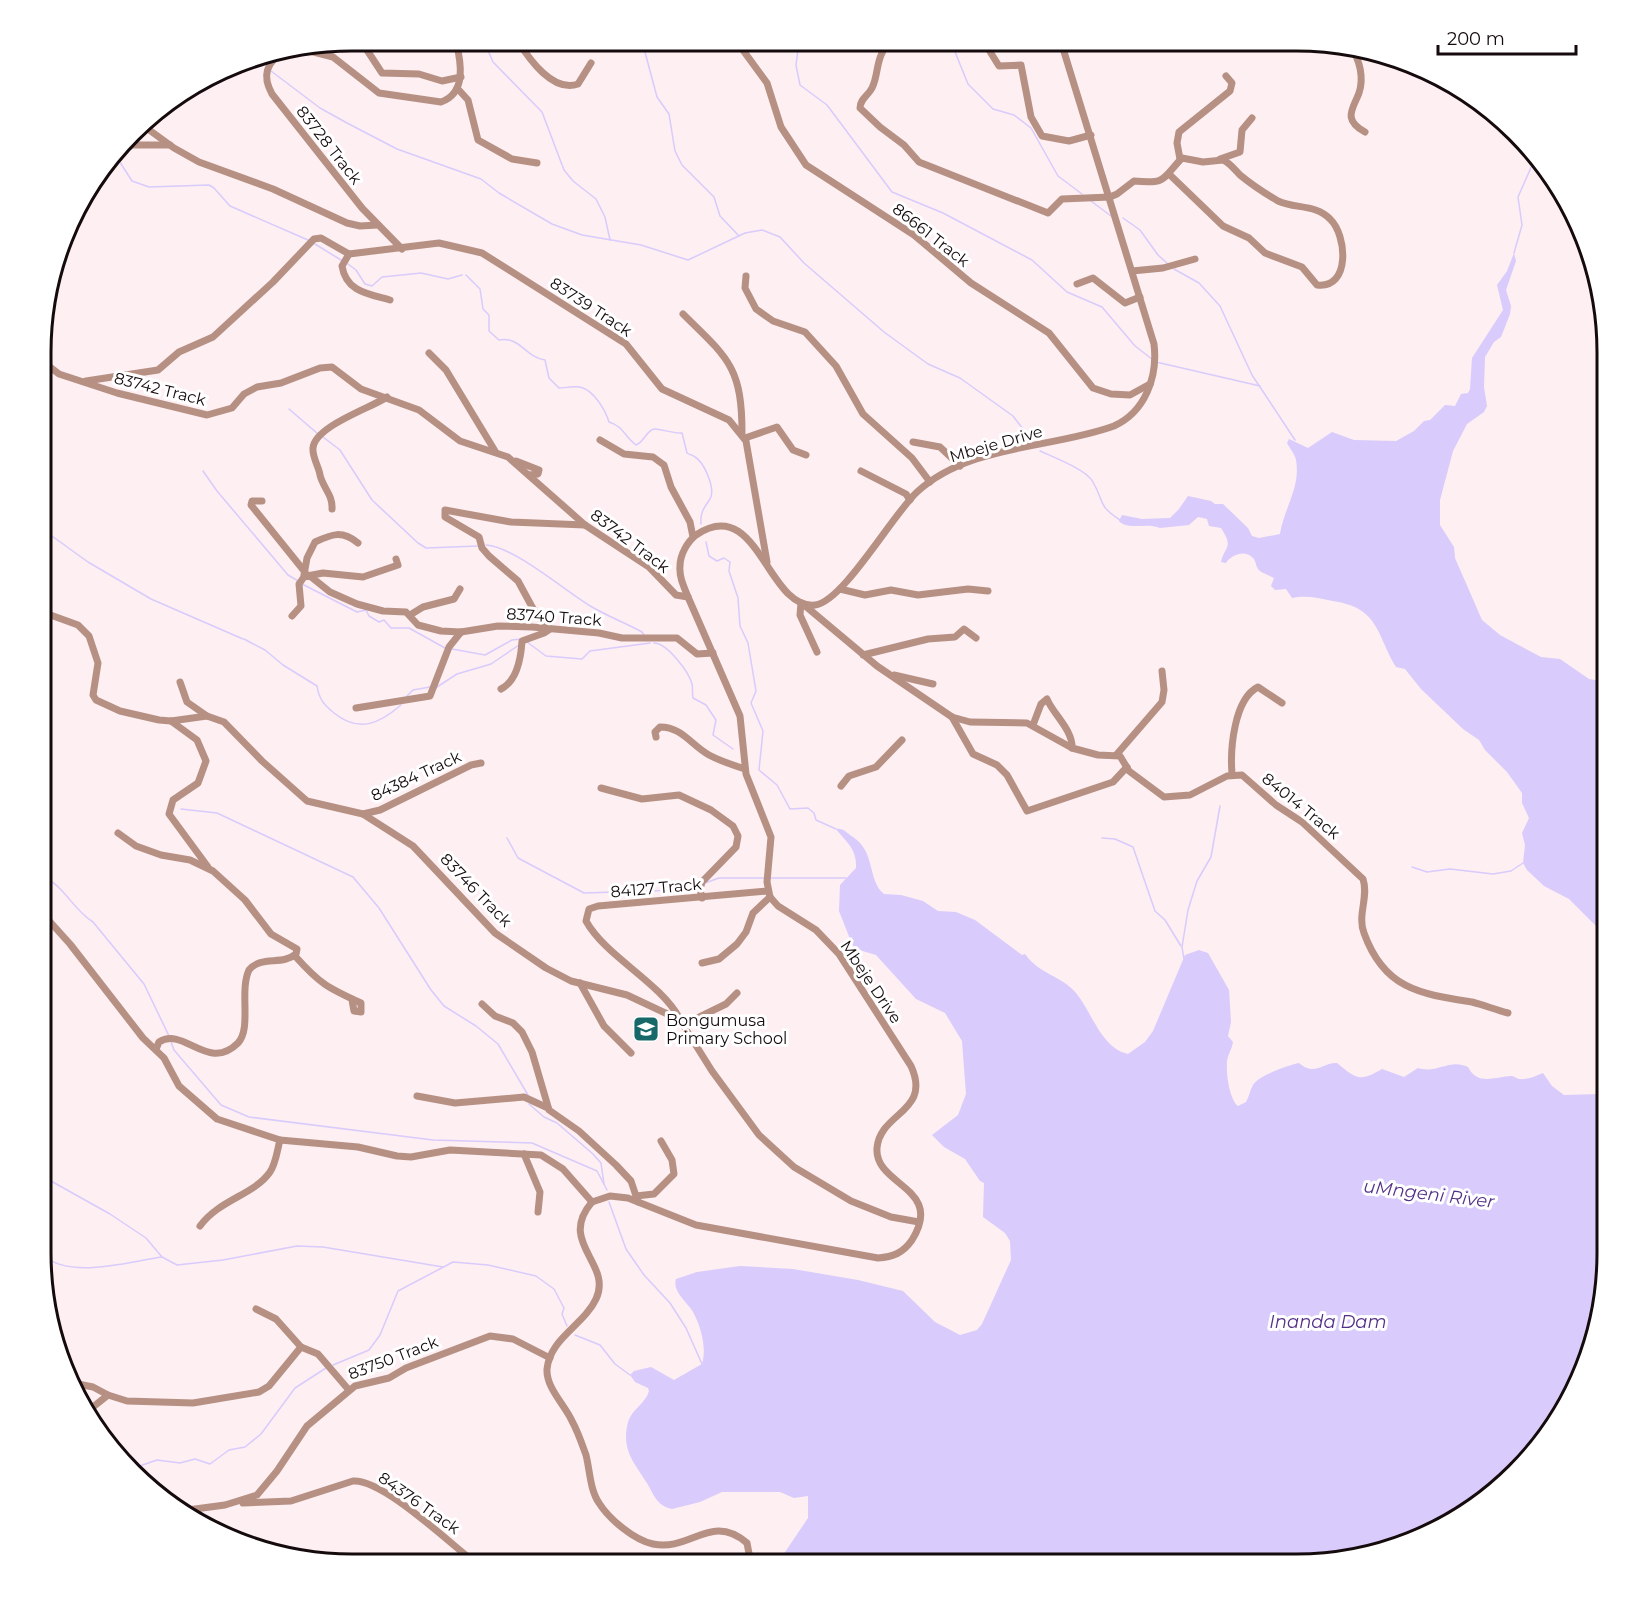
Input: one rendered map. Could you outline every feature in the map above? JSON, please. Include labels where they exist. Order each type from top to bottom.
[{"type":"street","points":[[367,51],[382,73],[419,74],[442,81],[461,76]]},
{"type":"street","points":[[319,53],[333,57],[370,88],[384,95],[441,102],[448,99],[457,87],[461,76],[457,51]]},
{"type":"street","points":[[526,51],[547,77],[565,84],[578,84],[591,63]]},
{"type":"street","name":"86661 Track","points":[[744,51],[767,83],[781,127],[806,165],[914,235],[988,295],[1049,333],[1093,388],[1111,394],[1130,395],[1150,384]]},
{"type":"street","points":[[883,51],[876,65],[873,86],[860,102],[860,108],[904,145],[919,162],[1048,213],[1062,199],[1110,197],[1118,195],[1131,182],[1154,183],[1168,174],[1180,159],[1188,158],[1203,162],[1240,152],[1242,130],[1252,118]]},
{"type":"street","points":[[990,51],[999,66],[1021,65],[1031,117],[1042,136],[1069,141],[1091,135]]},
{"type":"street","name":"Mbeje Drive","points":[[802,604],[822,603],[840,589],[910,500],[930,482],[960,466],[1114,426],[1136,412],[1145,398],[1150,384],[1155,344],[1064,51]]},
{"type":"street","points":[[1356,57],[1360,65],[1361,78],[1359,93],[1352,104],[1351,112],[1354,123],[1365,132]]},
{"type":"street","name":"83728 Track","points":[[275,61],[267,68],[265,79],[267,85],[352,195],[402,249]]},
{"type":"street","points":[[1180,159],[1177,139],[1179,132],[1230,91],[1232,83],[1226,76]]},
{"type":"street","points":[[457,87],[468,100],[478,140],[512,159],[537,163]]},
{"type":"street","points":[[149,130],[199,162],[273,189],[346,223],[378,225]]},
{"type":"street","points":[[133,145],[170,145]]},
{"type":"street","points":[[1168,174],[1188,190],[1223,226],[1249,238],[1265,253],[1302,267],[1317,285],[1333,279],[1340,271],[1343,253],[1340,237],[1330,218],[1312,208],[1277,200],[1220,159]]},
{"type":"street","points":[[85,382],[158,370],[179,352],[213,337],[273,282],[314,239],[321,238],[349,254],[342,266],[349,283],[358,291],[390,300]]},
{"type":"street","name":"83739 Track","points":[[349,254],[402,249],[426,244],[452,244],[492,258],[626,344],[662,389],[718,413],[743,435]]},
{"type":"street","points":[[1132,271],[1163,268],[1195,259]]},
{"type":"street","points":[[746,276],[745,288],[756,309],[773,321],[805,332],[836,366],[863,414],[912,458],[930,482]]},
{"type":"street","points":[[1077,284],[1093,278],[1125,303],[1140,297]]},
{"type":"street","points":[[683,314],[711,339],[728,361],[738,384],[743,435],[767,564]]},
{"type":"street","points":[[429,352],[447,370],[495,451]]},
{"type":"street","name":"83742 Track","points":[[51,368],[59,374],[85,382],[187,412],[207,415],[232,408],[249,390],[281,383],[325,366],[338,369],[365,391],[419,410],[460,441],[495,451],[512,459],[585,525],[649,567],[676,595],[688,597]]},
{"type":"street","points":[[332,509],[332,500],[321,479],[313,452],[315,442],[334,424],[387,397]]},
{"type":"street","points":[[743,435],[777,427],[794,450],[806,455]]},
{"type":"street","points":[[600,440],[624,454],[653,458],[664,465],[671,487],[687,515],[693,537]]},
{"type":"street","points":[[913,442],[940,447],[960,466]]},
{"type":"street","points":[[512,459],[539,470],[538,474],[529,475]]},
{"type":"street","points":[[861,471],[906,494],[910,500]]},
{"type":"street","name":"83740 Track","points":[[262,501],[252,501],[251,505],[305,575],[340,597],[378,610],[402,611],[423,627],[461,632],[498,626],[550,628],[622,638],[677,638],[697,654],[713,653]]},
{"type":"street","points":[[501,690],[508,684],[514,673],[521,654],[522,640],[544,633],[550,628],[537,616],[518,581],[482,548],[479,537],[447,518],[444,513],[448,509],[476,517],[511,522],[585,525]]},
{"type":"street","points":[[755,912],[769,894],[771,837],[745,769],[744,735],[740,716],[688,597],[680,565],[685,548],[693,537],[716,528],[733,530],[750,541],[785,591],[888,674],[936,704],[952,717],[973,754],[997,765],[1007,775],[1027,811],[1113,782],[1127,767]]},
{"type":"street","points":[[292,616],[301,606],[298,587],[305,575],[307,558],[315,542],[339,533],[347,535],[358,543]]},
{"type":"street","points":[[305,575],[323,573],[363,577],[383,568],[398,565],[396,559]]},
{"type":"street","points":[[840,589],[865,595],[891,590],[918,595],[968,589],[988,591]]},
{"type":"street","points":[[410,615],[423,607],[454,599],[460,590]]},
{"type":"street","points":[[802,604],[800,615],[817,652]]},
{"type":"street","points":[[51,615],[78,625],[89,636],[98,663],[93,695],[96,700],[124,713],[171,721],[207,716]]},
{"type":"street","points":[[863,655],[927,639],[955,637],[964,629],[976,638]]},
{"type":"street","points":[[356,708],[430,696],[449,647],[461,632]]},
{"type":"street","points":[[1117,754],[1162,702],[1164,690],[1161,671]]},
{"type":"street","points":[[888,674],[933,684]]},
{"type":"street","name":"83746 Track","points":[[180,682],[187,702],[207,716],[216,718],[229,726],[262,761],[307,801],[363,814],[420,852],[495,933],[555,974],[627,995],[682,1022]]},
{"type":"street","points":[[952,717],[970,722],[1009,721],[1033,725],[1072,748],[1098,755],[1117,754],[1124,759],[1127,767],[1155,793],[1169,798],[1198,793],[1232,774],[1233,742],[1239,719],[1238,710],[1244,698],[1258,687],[1282,703]]},
{"type":"street","points":[[1033,725],[1041,704],[1047,699],[1069,734],[1072,748]]},
{"type":"street","points":[[171,721],[197,740],[206,760],[198,783],[173,800],[169,814],[210,870],[245,900],[271,934],[296,948],[295,956]]},
{"type":"street","points":[[656,737],[656,729],[667,727],[688,736],[708,754],[745,769]]},
{"type":"street","points":[[841,786],[849,776],[876,767],[902,740]]},
{"type":"street","name":"84384 Track","points":[[363,814],[380,810],[471,765],[481,763]]},
{"type":"street","name":"84014 Track","points":[[1232,774],[1242,775],[1276,805],[1298,818],[1363,879],[1365,889],[1361,921],[1364,933],[1374,955],[1396,980],[1428,996],[1473,1003],[1508,1012]]},
{"type":"street","points":[[601,788],[642,799],[679,795],[711,810],[733,826],[738,836],[736,847],[702,882],[700,889],[702,898]]},
{"type":"street","points":[[118,832],[136,846],[162,855],[189,860],[210,870]]},
{"type":"street","points":[[702,963],[719,959],[737,944],[746,932],[760,893]]},
{"type":"street","name":"Mbeje Drive","points":[[769,894],[778,906],[816,930],[839,954],[911,1066],[917,1087],[912,1101],[882,1134],[877,1148],[882,1166],[915,1197],[919,1206],[919,1222]]},
{"type":"street","name":"84127 Track","points":[[682,1022],[637,971],[595,934],[585,917],[589,909],[598,906],[769,894]]},
{"type":"street","points":[[51,923],[139,1034],[156,1049],[179,1086],[210,1115],[235,1127],[280,1140],[358,1147],[411,1157],[450,1150],[524,1154],[549,1158],[584,1190],[592,1202]]},
{"type":"street","points":[[295,956],[323,985],[352,1000]]},
{"type":"street","points":[[156,1049],[159,1042],[165,1039],[180,1040],[199,1051],[213,1053],[235,1045],[243,1031],[243,989],[249,970],[262,962],[295,956]]},
{"type":"street","points":[[580,983],[604,1026],[631,1053]]},
{"type":"street","points":[[737,993],[726,1004],[682,1022],[712,1071],[759,1135],[782,1157],[842,1197],[891,1216],[919,1222],[912,1240],[900,1254],[878,1258],[696,1226],[637,1199],[618,1196],[592,1202],[582,1218],[579,1231],[597,1274],[597,1295],[583,1316],[555,1347],[547,1370],[550,1382],[580,1438],[594,1494],[605,1511],[617,1523],[652,1544],[675,1543],[714,1530],[733,1532],[747,1543],[749,1554]]},
{"type":"street","points":[[482,1004],[495,1017],[513,1023],[525,1037],[548,1108]]},
{"type":"street","points":[[417,1096],[455,1103],[524,1097],[548,1108],[579,1131],[616,1165],[631,1181],[637,1199]]},
{"type":"street","points":[[200,1226],[214,1209],[262,1180],[274,1163],[280,1140]]},
{"type":"street","points":[[637,1199],[654,1194],[674,1174],[672,1160],[661,1141]]},
{"type":"street","points":[[524,1154],[540,1192],[538,1212]]},
{"type":"street","points":[[256,1308],[276,1319],[301,1347],[321,1357],[348,1389]]},
{"type":"street","name":"83750 Track","points":[[195,1510],[235,1503],[261,1492],[307,1426],[348,1389],[389,1378],[406,1368],[490,1336],[513,1339],[550,1358]]},
{"type":"street","points":[[81,1385],[127,1401],[207,1402],[259,1392],[269,1386],[301,1347]]},
{"type":"street","points":[[93,1407],[108,1395]]},
{"type":"street","name":"84376 Track","points":[[235,1503],[291,1500],[353,1481],[363,1482],[389,1496],[446,1536],[466,1554]]},
{"type":"water","points":[[1514,253],[1516,261],[1506,290],[1511,306],[1510,314],[1501,337],[1494,342],[1485,357],[1484,387],[1487,406],[1484,412],[1467,424],[1453,451],[1440,500],[1440,525],[1454,547],[1455,558],[1482,620],[1500,635],[1541,657],[1560,659],[1589,679],[1597,680],[1597,927],[1569,899],[1544,886],[1527,870],[1523,863],[1525,845],[1522,833],[1529,818],[1522,803],[1522,793],[1479,740],[1463,729],[1421,689],[1405,669],[1396,667],[1368,616],[1348,604],[1312,597],[1292,598],[1286,589],[1275,590],[1271,586],[1274,578],[1260,571],[1250,555],[1242,554],[1231,558],[1226,563],[1221,562],[1228,543],[1227,539],[1221,528],[1209,526],[1207,519],[1198,517],[1189,525],[1160,528],[1132,526],[1119,521],[1122,515],[1142,519],[1170,518],[1188,496],[1223,504],[1248,528],[1252,536],[1259,538],[1280,534],[1297,470],[1294,454],[1287,443],[1289,439],[1308,448],[1332,432],[1354,440],[1396,441],[1414,431],[1424,421],[1430,420],[1445,405],[1455,406],[1461,394],[1468,393],[1470,389],[1472,358],[1503,310],[1497,285],[1507,271]]},
{"type":"water","name":"Inanda Dam","points":[[836,829],[843,830],[860,843],[865,850],[875,881],[884,894],[901,895],[923,901],[938,911],[956,912],[975,920],[1022,955],[1025,954],[1037,966],[1070,987],[1082,1001],[1104,1037],[1111,1045],[1128,1054],[1145,1042],[1153,1031],[1185,955],[1199,950],[1208,953],[1229,990],[1231,1022],[1228,1036],[1233,1042],[1227,1072],[1230,1091],[1238,1106],[1246,1102],[1253,1085],[1260,1078],[1299,1063],[1314,1069],[1337,1063],[1358,1077],[1368,1076],[1382,1069],[1404,1077],[1418,1068],[1431,1069],[1455,1064],[1468,1067],[1477,1077],[1487,1079],[1513,1076],[1525,1079],[1543,1073],[1552,1086],[1564,1095],[1597,1094],[1597,1253],[1591,1312],[1581,1350],[1566,1386],[1557,1404],[1522,1452],[1479,1492],[1447,1514],[1429,1523],[1374,1544],[1316,1553],[784,1554],[808,1518],[808,1496],[794,1498],[780,1492],[722,1492],[700,1502],[672,1509],[659,1503],[633,1462],[626,1440],[628,1422],[649,1391],[648,1388],[635,1382],[630,1375],[634,1371],[651,1367],[674,1380],[702,1364],[704,1352],[701,1331],[693,1312],[678,1293],[676,1279],[697,1272],[740,1266],[793,1269],[858,1280],[903,1291],[935,1322],[960,1335],[977,1330],[982,1324],[1011,1260],[1010,1241],[1005,1233],[983,1217],[984,1183],[980,1181],[965,1159],[944,1147],[932,1135],[958,1115],[966,1094],[962,1041],[945,1013],[916,999],[876,955],[856,949],[852,944],[839,911],[840,885],[856,868],[855,856]]},
{"type":"waterway","points":[[488,51],[493,62],[542,112],[564,170],[573,181],[596,199],[605,217],[610,240]]},
{"type":"waterway","points":[[645,51],[657,97],[669,114],[675,151],[682,165],[714,197],[720,216],[739,236]]},
{"type":"waterway","points":[[798,51],[796,65],[800,85],[827,105],[892,192],[943,213],[1032,260],[1067,292],[1102,307],[1135,346],[1152,359]]},
{"type":"waterway","points":[[955,51],[968,84],[993,109],[1014,115],[1031,128],[1058,176],[1082,194]]},
{"type":"waterway","points":[[271,71],[320,108],[347,123],[397,149],[481,179],[499,193],[552,224],[582,235],[641,245],[688,260],[745,233],[762,230],[780,237],[804,263],[884,332],[928,364],[960,378],[1013,416],[1033,442]]},
{"type":"waterway","points":[[119,161],[132,181],[149,187],[209,185],[230,206],[308,240]]},
{"type":"waterway","points":[[1514,253],[1522,225],[1518,197],[1532,165]]},
{"type":"waterway","points":[[1091,201],[1111,216]]},
{"type":"waterway","points":[[1123,218],[1140,230],[1158,255],[1168,264]]},
{"type":"waterway","points":[[315,244],[341,260]]},
{"type":"waterway","points":[[348,264],[356,270],[365,284],[372,286],[382,277],[421,273],[448,279],[462,275]]},
{"type":"waterway","points":[[1174,269],[1199,283],[1220,306],[1252,375],[1295,440]]},
{"type":"waterway","points":[[466,275],[480,289],[483,309],[489,315],[489,331],[499,340],[512,341],[532,355],[545,360],[549,378],[559,388],[580,387],[591,393],[602,407],[609,422],[618,426],[636,445],[654,429],[682,433],[687,453],[702,464],[710,483],[711,495],[702,513],[701,524]]},
{"type":"waterway","points":[[1156,362],[1260,386]]},
{"type":"waterway","points":[[289,409],[318,434]]},
{"type":"waterway","points":[[323,437],[340,450],[372,500],[418,543],[426,548],[478,546]]},
{"type":"waterway","points":[[1040,451],[1069,464],[1090,477],[1102,503],[1120,520]]},
{"type":"waterway","points":[[203,471],[217,491],[288,575],[298,581]]},
{"type":"waterway","points":[[51,535],[88,562],[151,599],[243,639]]},
{"type":"waterway","points":[[706,542],[709,556],[717,561],[724,558],[730,562],[729,571],[738,598],[740,626],[748,643],[756,691],[751,703],[763,731],[759,770],[777,785],[790,809],[808,808],[814,813],[816,820],[836,829]]},
{"type":"waterway","points":[[486,545],[511,553],[592,607],[644,635]]},
{"type":"waterway","points":[[302,584],[357,612],[366,610],[369,616],[379,622],[384,620],[391,628],[409,628],[445,648]]},
{"type":"waterway","points":[[244,639],[265,650],[283,665],[317,686],[319,695],[325,704],[334,713],[352,723],[369,724],[385,717],[401,705]]},
{"type":"waterway","points":[[452,649],[485,655],[512,640],[521,639]]},
{"type":"waterway","points":[[527,642],[546,656],[582,659],[590,651],[650,643]]},
{"type":"waterway","points":[[654,643],[665,648],[682,666],[692,684],[693,698],[706,705],[716,720],[713,735],[733,749]]},
{"type":"waterway","points":[[437,687],[457,674],[491,664],[519,645]]},
{"type":"waterway","points":[[407,696],[413,690],[430,687]]},
{"type":"waterway","points":[[1184,959],[1182,947],[1188,910],[1197,881],[1211,857],[1220,806]]},
{"type":"waterway","points":[[181,809],[217,813],[353,877],[379,908],[431,990],[444,1006],[476,1026],[498,1044],[528,1095]]},
{"type":"waterway","points":[[507,838],[518,858],[584,893],[680,890],[698,886]]},
{"type":"waterway","points":[[1102,838],[1115,839],[1133,847],[1155,911],[1165,920],[1181,946]]},
{"type":"waterway","points":[[1412,867],[1427,872],[1450,869],[1493,874],[1511,871],[1523,863]]},
{"type":"waterway","points":[[705,883],[719,878],[765,878]]},
{"type":"waterway","points":[[770,878],[846,878]]},
{"type":"waterway","points":[[51,882],[93,922],[144,984],[169,1036]]},
{"type":"waterway","points":[[171,1042],[174,1050],[221,1105],[249,1117],[433,1140],[532,1143],[597,1171],[607,1190]]},
{"type":"waterway","points":[[529,1104],[544,1117],[557,1123],[593,1154],[601,1163],[604,1184]]},
{"type":"waterway","points":[[51,1181],[110,1214],[146,1238],[162,1257],[177,1265],[223,1260],[297,1246],[323,1247],[443,1267]]},
{"type":"waterway","points":[[609,1202],[626,1249],[644,1275],[670,1303],[686,1328],[702,1364]]},
{"type":"waterway","points":[[51,1261],[83,1268],[162,1257]]},
{"type":"waterway","points":[[333,1365],[369,1350],[380,1335],[398,1291],[453,1262],[488,1265],[536,1276],[554,1289],[564,1308],[562,1314],[567,1326]]},
{"type":"waterway","points":[[575,1335],[600,1345],[615,1364],[630,1375]]},
{"type":"waterway","points":[[139,1466],[157,1460],[180,1463],[195,1459],[210,1464],[229,1450],[245,1447],[261,1434],[295,1388],[326,1368]]},
{"type":"place","name":"Bongumusa Primary School","points":[[646,1029]]},
{"type":"water label","name":"uMngeni River","points":[[1429,1194]]}]
